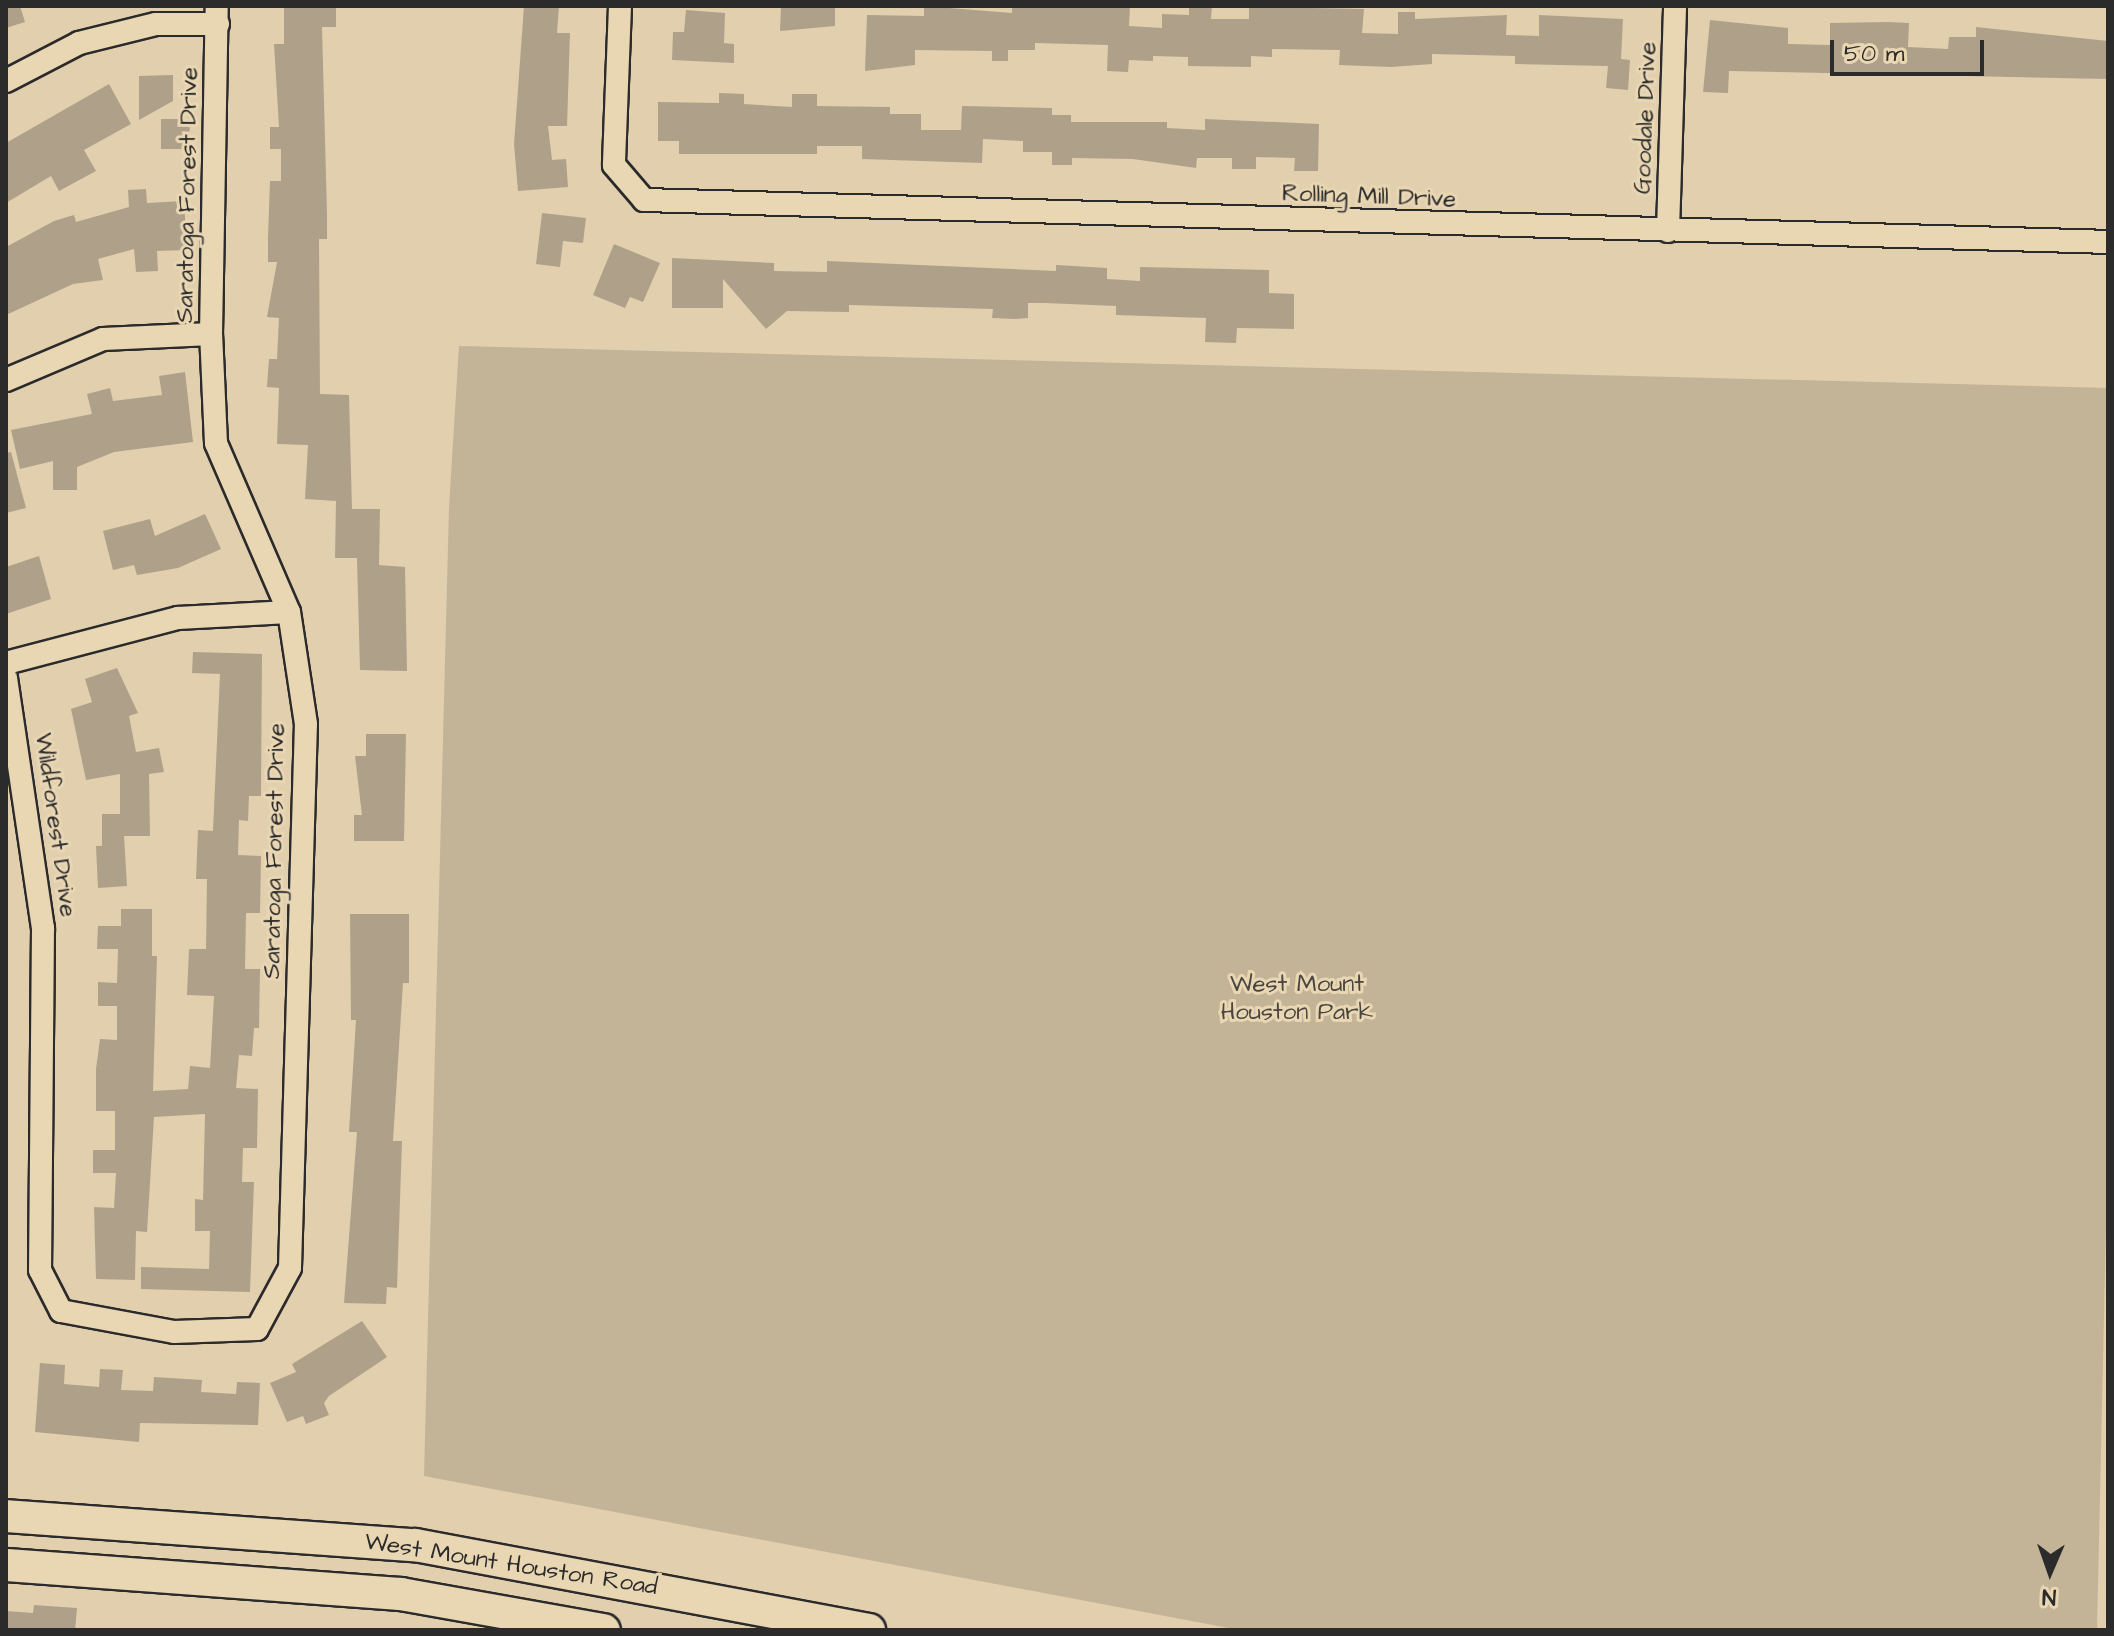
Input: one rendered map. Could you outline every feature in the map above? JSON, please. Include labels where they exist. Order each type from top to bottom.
[{"type":"main road","name":"West Mount Houston Road","points":[[6,1516],[415,1545],[869,1630]]},
{"type":"main road","name":"West Mount Houston Road","points":[[6,1565],[401,1594],[604,1630]]},
{"type":"street","name":"Rolling Mill Drive","points":[[620,6],[614,165],[644,200],[727,206],[2108,242]]},
{"type":"street","name":"Goodale Drive","points":[[1668,231],[1675,6]]},
{"type":"street","points":[[6,81],[79,43],[156,24],[217,15]]},
{"type":"street","name":"Saratoga Forest Drive","points":[[61,1311],[174,1332],[265,1324],[290,1268],[306,724],[289,612],[216,443],[211,334],[217,15]]},
{"type":"street","points":[[6,380],[103,339],[211,334]]},
{"type":"street","points":[[6,663],[178,618],[289,612]]},
{"type":"street","name":"Wildforest Drive","points":[[6,678],[43,928],[40,1270],[61,1311]]},
{"type":"green space","name":"West Mount Houston Park","points":[[459,346],[2108,388],[2108,1137],[2097,1630],[1239,1630],[424,1476],[449,507]]},
{"type":"building","points":[[6,6],[20,6],[25,22],[6,28]]},
{"type":"building","points":[[284,6],[336,6],[336,27],[322,27],[327,239],[319,239],[320,394],[349,395],[352,509],[380,509],[379,565],[405,567],[407,671],[360,670],[357,558],[335,558],[336,501],[305,499],[308,445],[277,444],[279,388],[267,387],[269,359],[277,359],[279,318],[267,317],[277,262],[268,262],[268,237],[270,181],[281,181],[281,149],[270,149],[270,127],[279,127],[274,44],[284,44]]},
{"type":"building","points":[[524,6],[559,6],[557,33],[570,33],[567,126],[548,126],[552,160],[566,159],[568,187],[518,191],[514,144]]},
{"type":"building","points":[[781,6],[835,6],[835,26],[780,31]]},
{"type":"building","points":[[924,6],[1012,13],[1012,6],[1130,6],[1129,26],[1162,28],[1162,14],[1189,15],[1189,6],[1212,6],[1211,19],[1249,19],[1249,7],[1364,9],[1362,33],[1398,34],[1398,12],[1415,12],[1415,19],[1507,15],[1506,35],[1539,36],[1539,15],[1623,19],[1621,59],[1630,60],[1628,90],[1606,88],[1608,66],[1515,64],[1515,56],[1432,54],[1432,64],[1391,67],[1339,65],[1340,50],[1272,49],[1272,57],[1251,56],[1251,67],[1188,66],[1188,57],[1153,56],[1153,61],[1129,60],[1128,72],[1107,71],[1108,45],[1035,43],[1035,50],[1008,50],[1008,61],[992,61],[992,51],[915,50],[915,65],[865,71],[867,15],[924,16]]},
{"type":"building","points":[[686,10],[725,13],[724,43],[734,44],[734,63],[672,60],[673,32],[684,32]]},
{"type":"building","points":[[1710,20],[1788,28],[1788,44],[1830,45],[1830,23],[1888,22],[1909,23],[1908,47],[1948,49],[1949,37],[1976,37],[1976,27],[2108,41],[2108,79],[1729,71],[1728,93],[1703,92]]},
{"type":"building","points":[[173,75],[173,101],[139,120],[139,76]]},
{"type":"building","points":[[109,84],[131,124],[84,150],[96,171],[59,191],[51,176],[6,203],[6,143]]},
{"type":"building","points":[[719,93],[744,94],[744,104],[792,107],[792,94],[817,94],[817,106],[890,107],[890,114],[921,114],[921,130],[961,130],[962,106],[1052,108],[1052,115],[1071,115],[1071,122],[1167,122],[1167,128],[1205,130],[1205,119],[1319,124],[1318,171],[1294,171],[1295,158],[1256,157],[1256,169],[1232,169],[1232,158],[1197,158],[1196,168],[1133,159],[1072,158],[1072,165],[1052,165],[1052,152],[1023,152],[1023,141],[983,139],[982,163],[862,159],[862,146],[817,146],[817,154],[679,154],[679,141],[658,141],[658,102],[719,103]]},
{"type":"building","points":[[161,119],[190,119],[189,149],[161,149]]},
{"type":"building","points":[[146,189],[147,203],[184,201],[187,250],[157,251],[158,271],[136,272],[134,249],[98,259],[103,280],[73,284],[6,315],[6,247],[54,221],[74,215],[76,222],[129,207],[128,190]]},
{"type":"building","points":[[542,213],[586,218],[583,243],[563,241],[560,267],[536,264]]},
{"type":"building","points":[[614,244],[660,263],[643,302],[630,297],[625,308],[593,295]]},
{"type":"building","points":[[672,258],[774,263],[774,271],[827,272],[827,261],[1056,271],[1056,265],[1107,268],[1107,279],[1140,281],[1140,267],[1269,270],[1269,293],[1294,294],[1294,329],[1237,328],[1236,343],[1205,342],[1206,318],[1116,315],[1116,306],[1028,303],[1028,318],[1015,319],[992,318],[993,309],[849,305],[849,312],[787,311],[766,329],[723,279],[723,308],[672,308]]},
{"type":"building","points":[[185,372],[193,442],[114,452],[77,467],[77,490],[53,490],[53,461],[20,469],[11,430],[92,414],[87,394],[110,388],[113,401],[162,395],[159,376]]},
{"type":"building","points":[[11,452],[26,508],[6,513],[6,453]]},
{"type":"building","points":[[205,514],[221,549],[178,568],[137,575],[134,565],[113,570],[103,531],[150,519],[155,536]]},
{"type":"building","points":[[39,556],[51,599],[6,614],[6,567]]},
{"type":"building","points":[[193,652],[262,654],[261,796],[249,796],[248,821],[239,820],[238,855],[261,856],[260,913],[246,913],[245,969],[260,969],[259,1028],[254,1028],[252,1056],[239,1055],[236,1088],[258,1089],[257,1148],[243,1148],[242,1182],[254,1182],[250,1292],[141,1289],[141,1267],[209,1269],[210,1231],[195,1231],[195,1199],[203,1200],[205,1114],[154,1117],[147,1232],[136,1231],[135,1280],[96,1279],[94,1207],[114,1208],[116,1173],[93,1173],[93,1150],[115,1150],[115,1111],[96,1111],[96,1069],[100,1039],[117,1040],[117,1006],[98,1006],[98,982],[117,983],[118,949],[97,949],[98,926],[121,926],[121,909],[152,909],[152,956],[157,956],[153,1091],[188,1089],[190,1066],[210,1068],[214,996],[187,995],[189,949],[206,949],[207,879],[196,879],[198,830],[213,831],[220,674],[192,673]]},
{"type":"building","points":[[117,668],[138,713],[129,716],[136,752],[159,748],[164,772],[149,774],[150,836],[124,836],[127,886],[98,888],[96,846],[102,846],[102,814],[120,814],[120,774],[86,780],[71,709],[92,702],[85,679]]},
{"type":"building","points":[[366,734],[406,734],[404,841],[354,841],[354,815],[362,815],[355,756],[366,756]]},
{"type":"building","points":[[350,914],[409,914],[409,983],[403,983],[393,1141],[402,1141],[397,1288],[387,1287],[386,1304],[344,1303],[357,1132],[349,1132],[356,1020],[351,1020]]},
{"type":"building","points":[[362,1321],[387,1357],[329,1396],[324,1403],[329,1415],[306,1424],[303,1416],[287,1422],[270,1383],[296,1372],[292,1364]]},
{"type":"building","points":[[40,1363],[65,1365],[64,1384],[99,1387],[100,1369],[123,1370],[121,1390],[153,1391],[154,1377],[202,1380],[201,1392],[236,1394],[237,1382],[260,1383],[258,1425],[140,1423],[139,1442],[35,1432]]},
{"type":"building","points":[[34,1605],[77,1608],[75,1630],[6,1630],[6,1611],[33,1613]]}]
